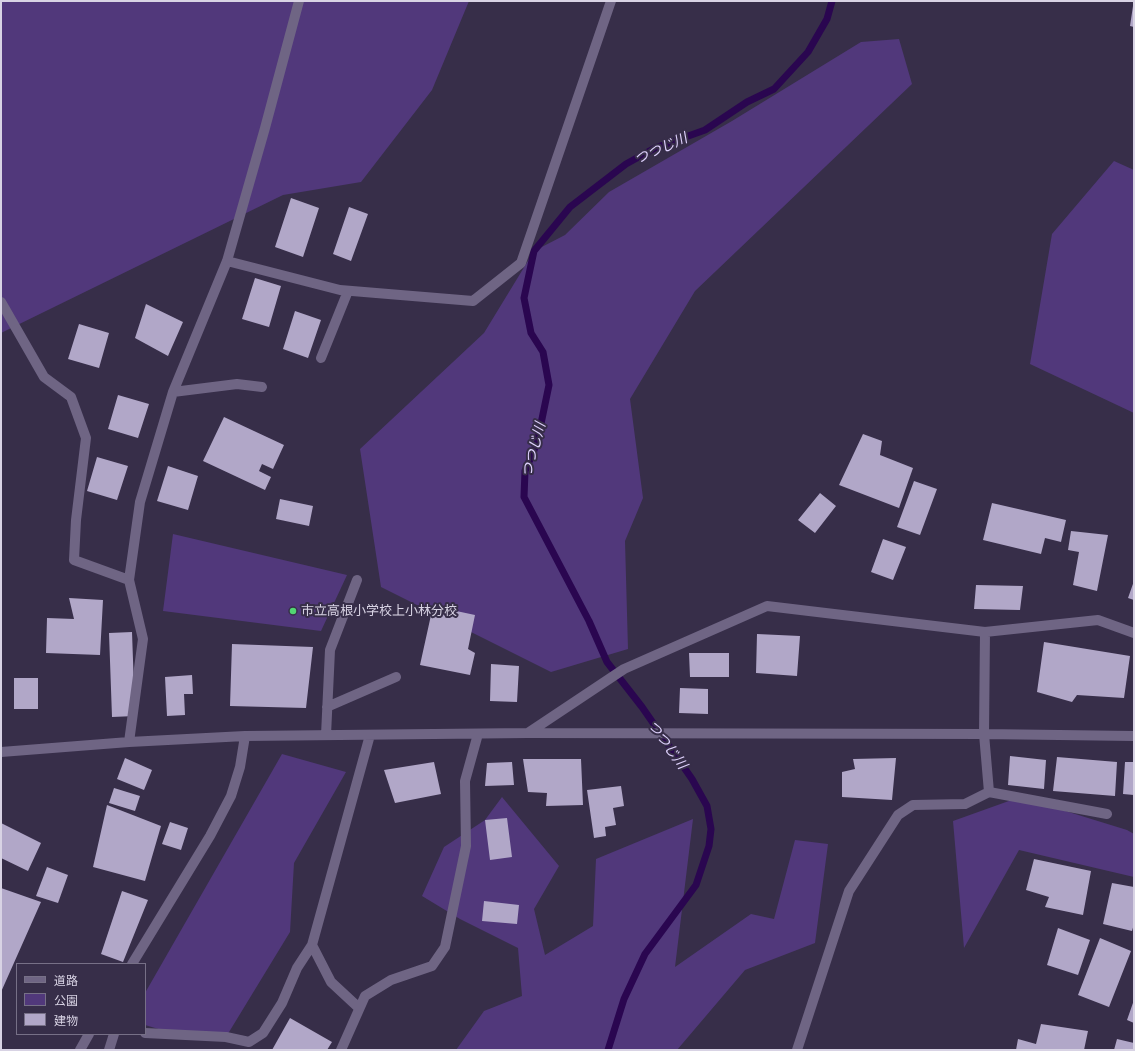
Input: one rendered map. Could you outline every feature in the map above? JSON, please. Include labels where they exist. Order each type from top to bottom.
[{"type":"street","points":[[129,742],[143,639],[129,580],[140,502],[173,392],[227,261],[299,1]]},
{"type":"street","points":[[227,261],[348,291],[473,301],[521,263],[611,1]]},
{"type":"street","points":[[321,358],[348,291]]},
{"type":"street","points":[[1,302],[44,377],[71,397],[86,438],[76,520],[74,560],[129,580]]},
{"type":"street","points":[[173,392],[237,384],[262,388]]},
{"type":"street","points":[[326,735],[330,650],[357,580]]},
{"type":"street","points":[[528,733],[624,669],[767,606],[985,632],[1098,620],[1134,633]]},
{"type":"street","points":[[985,632],[984,734],[988,792]]},
{"type":"street","points":[[327,707],[396,677]]},
{"type":"street","points":[[1,752],[129,742],[245,736],[528,733],[984,734],[1134,736]]},
{"type":"street","points":[[341,1050],[365,996],[391,980],[432,966],[445,947],[466,846],[465,781],[478,734]]},
{"type":"street","points":[[146,1033],[226,1038],[249,1046],[263,1032],[282,1003],[296,968],[312,945],[370,735]]},
{"type":"street","points":[[133,963],[210,836],[231,796],[240,767],[245,736]]},
{"type":"street","points":[[797,1050],[849,891],[898,815],[913,805],[965,804],[988,792],[1107,814]]},
{"type":"street","points":[[312,945],[331,982],[359,1008]]},
{"type":"street","points":[[80,1050],[88,1035]]},
{"type":"street","points":[[108,1050],[114,1035]]},
{"type":"green space","points":[[1,1],[469,1],[432,90],[361,182],[283,195],[1,333]]},
{"type":"green space","points":[[899,39],[912,84],[695,291],[630,399],[643,498],[625,541],[628,649],[551,672],[381,587],[360,449],[484,333],[534,251],[565,235],[609,192],[732,121],[861,42]]},
{"type":"green space","points":[[1114,161],[1134,170],[1134,413],[1030,364],[1052,234]]},
{"type":"green space","points":[[173,534],[347,575],[321,631],[163,611]]},
{"type":"green space","points":[[282,754],[346,772],[294,863],[290,932],[226,1037],[196,1040],[146,1025],[146,991]]},
{"type":"green space","points":[[502,797],[559,866],[534,909],[545,955],[593,926],[596,859],[693,819],[675,967],[751,914],[774,919],[795,840],[828,844],[815,943],[745,970],[677,1050],[456,1050],[484,1011],[522,996],[518,948],[460,919],[422,896],[444,847],[485,820]]},
{"type":"green space","points":[[1020,797],[1127,830],[1134,834],[1134,877],[1019,850],[964,948],[953,821]]},
{"type":"building","points":[[1134,6],[1134,27],[1130,26]]},
{"type":"building","points":[[291,198],[319,208],[303,257],[275,247]]},
{"type":"building","points":[[349,207],[368,214],[351,261],[333,254]]},
{"type":"building","points":[[255,278],[281,286],[269,327],[242,319]]},
{"type":"building","points":[[146,304],[183,322],[168,356],[135,338]]},
{"type":"building","points":[[295,311],[321,320],[308,358],[283,349]]},
{"type":"building","points":[[79,324],[109,333],[99,368],[68,359]]},
{"type":"building","points":[[118,395],[149,404],[138,438],[108,429]]},
{"type":"building","points":[[224,417],[284,445],[273,469],[262,464],[259,471],[271,477],[265,490],[203,461]]},
{"type":"building","points":[[863,434],[882,441],[880,455],[913,468],[899,508],[839,485]]},
{"type":"building","points":[[97,457],[128,466],[117,500],[87,491]]},
{"type":"building","points":[[168,466],[198,476],[188,510],[157,501]]},
{"type":"building","points":[[914,481],[937,489],[920,535],[897,527]]},
{"type":"building","points":[[820,493],[836,506],[815,533],[798,520]]},
{"type":"building","points":[[280,499],[313,506],[309,526],[276,519]]},
{"type":"building","points":[[992,503],[1066,520],[1061,542],[1045,538],[1041,554],[983,540]]},
{"type":"building","points":[[1071,531],[1108,535],[1097,591],[1073,585],[1079,552],[1068,550]]},
{"type":"building","points":[[883,539],[906,547],[893,580],[871,572]]},
{"type":"building","points":[[1134,581],[1134,600],[1128,598]]},
{"type":"building","points":[[976,585],[1023,586],[1020,610],[974,609]]},
{"type":"building","points":[[69,598],[103,600],[100,655],[46,653],[47,618],[74,619]]},
{"type":"building","points":[[433,606],[475,615],[468,649],[475,653],[470,675],[420,665]]},
{"type":"building","points":[[132,632],[135,716],[112,717],[109,633]]},
{"type":"building","points":[[757,634],[800,636],[797,676],[756,673]]},
{"type":"building","points":[[1044,642],[1130,656],[1124,698],[1077,695],[1072,702],[1037,692]]},
{"type":"building","points":[[232,644],[313,647],[306,708],[230,706]]},
{"type":"building","points":[[689,653],[729,653],[729,677],[690,677]]},
{"type":"building","points":[[491,664],[519,666],[517,702],[490,701]]},
{"type":"building","points":[[192,675],[193,694],[184,694],[185,715],[167,716],[165,677]]},
{"type":"building","points":[[14,678],[38,678],[38,709],[14,709]]},
{"type":"building","points":[[680,688],[708,689],[708,714],[679,713]]},
{"type":"building","points":[[1010,756],[1046,760],[1044,789],[1008,785]]},
{"type":"building","points":[[1057,757],[1117,762],[1115,796],[1053,791]]},
{"type":"building","points":[[125,758],[152,770],[144,790],[117,779]]},
{"type":"building","points":[[896,758],[892,800],[842,797],[842,772],[855,769],[853,759]]},
{"type":"building","points":[[523,759],[581,759],[583,805],[546,806],[547,793],[528,792]]},
{"type":"building","points":[[434,762],[441,794],[395,803],[384,770]]},
{"type":"building","points":[[512,762],[514,785],[485,786],[487,763]]},
{"type":"building","points":[[1125,762],[1134,762],[1134,795],[1123,794]]},
{"type":"building","points":[[621,786],[624,806],[613,808],[616,825],[605,827],[606,836],[594,838],[587,790]]},
{"type":"building","points":[[114,788],[140,796],[135,811],[109,803]]},
{"type":"building","points":[[107,805],[161,826],[145,881],[93,867]]},
{"type":"building","points":[[507,818],[512,857],[490,860],[485,820]]},
{"type":"building","points":[[170,822],[188,828],[181,850],[162,844]]},
{"type":"building","points":[[1,823],[41,843],[28,871],[1,858]]},
{"type":"building","points":[[1034,859],[1091,871],[1083,915],[1045,907],[1049,897],[1026,890]]},
{"type":"building","points":[[47,867],[68,875],[58,903],[36,896]]},
{"type":"building","points":[[1112,883],[1134,887],[1134,924],[1132,931],[1103,924]]},
{"type":"building","points":[[1,888],[41,902],[1,992]]},
{"type":"building","points":[[122,891],[148,900],[123,962],[101,954]]},
{"type":"building","points":[[484,901],[519,905],[517,924],[482,921]]},
{"type":"building","points":[[1058,928],[1090,940],[1078,975],[1047,965]]},
{"type":"building","points":[[1100,938],[1131,951],[1109,1007],[1078,995]]},
{"type":"building","points":[[1134,1000],[1134,1023],[1127,1020]]},
{"type":"building","points":[[290,1018],[332,1042],[327,1050],[272,1050]]},
{"type":"building","points":[[1041,1024],[1088,1031],[1084,1050],[1016,1050],[1018,1039],[1036,1044]]},
{"type":"building","points":[[1117,1039],[1134,1043],[1134,1050],[1114,1050]]},
{"type":"waterway","name":"つつじ川","points":[[608,1050],[624,999],[645,954],[696,885],[709,846],[711,829],[707,806],[692,779],[642,707],[607,662],[589,621],[524,497],[525,471],[537,443],[549,385],[543,352],[531,333],[524,298],[534,251],[570,207],[626,164],[655,148],[705,130],[747,102],[774,89],[808,52],[827,19],[832,1]]},
{"type":"place","name":"市立高根小学校上小林分校","points":[[293,611]]}]
